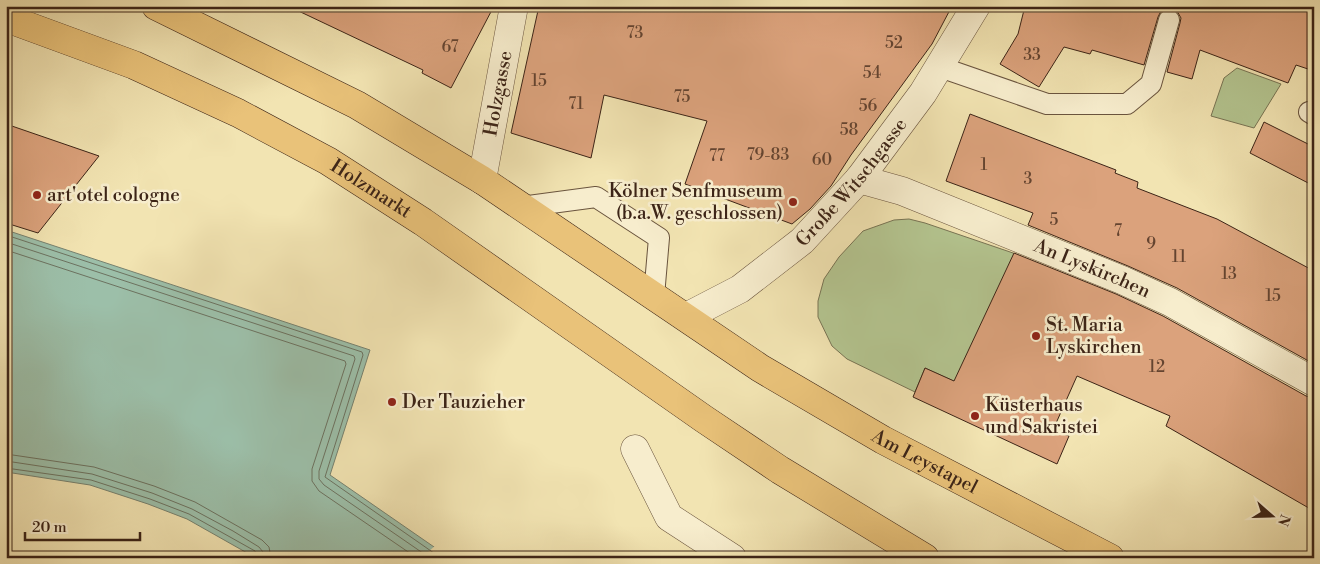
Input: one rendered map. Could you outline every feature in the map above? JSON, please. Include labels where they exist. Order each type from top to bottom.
[{"type":"main road","points":[[156,6],[184,12],[357,105],[482,180],[686,317]]},
{"type":"main road","name":"Holzmarkt","points":[[6,18],[134,65],[238,113],[328,161],[423,222],[780,470],[925,558]]},
{"type":"main road","name":"Am Leystapel","points":[[686,317],[744,358],[883,440],[1110,558]]},
{"type":"street","name":"Holzgasse","points":[[482,180],[514,6]]},
{"type":"street","name":"Große Witschgasse","points":[[686,317],[740,290],[802,241],[859,179],[923,93],[976,6]]},
{"type":"street","name":"An Lyskirchen","points":[[859,179],[902,191],[1122,280],[1170,302],[1314,382]]},
{"type":"street","points":[[635,449],[669,517],[732,558]]},
{"type":"lane","points":[[940,67],[1047,104],[1127,104],[1151,84],[1169,20]]},
{"type":"lane","points":[[521,207],[596,197],[659,238],[654,296]]},
{"type":"shaded area","points":[[1237,68],[1281,84],[1254,128],[1211,116],[1224,78]]},
{"type":"shaded area","points":[[909,219],[1016,254],[958,383],[925,368],[915,392],[847,359],[832,346],[818,317],[818,301],[824,279],[839,257],[863,231],[894,220]]},
{"type":"water","points":[[6,230],[370,350],[330,475],[450,558],[256,558],[187,519],[148,504],[90,485],[6,472]]},
{"type":"pier","points":[[436,545],[452,556],[453,558],[421,558]]},
{"type":"building","points":[[288,6],[494,6],[451,88],[422,73],[423,70]]},
{"type":"building","points":[[539,6],[952,6],[932,44],[851,155],[831,186],[810,209],[792,224],[685,184],[707,121],[604,95],[591,158],[511,133]]},
{"type":"building","points":[[1025,6],[1314,6],[1314,71],[1296,65],[1288,83],[1200,50],[1192,79],[1167,72],[1181,18],[1177,11],[1167,8],[1161,11],[1158,17],[1144,65],[1092,50],[1090,54],[1064,47],[1039,87],[1000,64],[1018,34]]},
{"type":"building","points":[[970,114],[1116,170],[1115,173],[1138,182],[1137,188],[1217,219],[1314,271],[1314,364],[1177,288],[1028,225],[1033,213],[946,181]]},
{"type":"building","points":[[1264,122],[1314,147],[1314,186],[1250,153]]},
{"type":"building","name":"art'otel cologne","points":[[6,124],[99,156],[38,233],[6,223]]},
{"type":"building","points":[[1014,253],[1116,294],[1163,316],[1306,396],[1314,398],[1314,511],[1166,426],[1170,416],[1077,376],[1053,430],[1069,436],[1057,464],[913,397],[925,368],[954,381]]},
{"type":"place","name":"art'otel cologne","points":[[37,195]]},
{"type":"place","name":"Kölner Senfmuseum (b.a.W. geschlossen)","points":[[793,202]]},
{"type":"place","name":"St. Maria Lyskirchen","points":[[1036,336]]},
{"type":"place","name":"Der Tauzieher","points":[[392,402]]},
{"type":"place","name":"Küsterhaus und Sakristei","points":[[975,416]]}]
